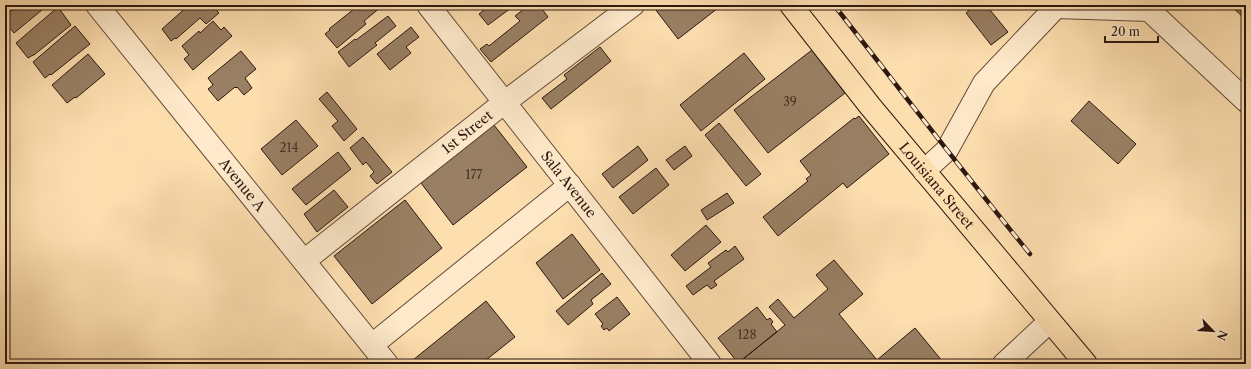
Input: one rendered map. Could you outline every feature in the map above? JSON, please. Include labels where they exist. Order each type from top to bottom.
[{"type":"main road","name":"Louisiana Street","points":[[792,5],[870,106],[1049,322],[1086,364]]},
{"type":"street","name":"Avenue A","points":[[97,5],[387,364]]},
{"type":"street","name":"Sala Avenue","points":[[428,5],[710,364]]},
{"type":"street","points":[[924,171],[947,150],[984,83],[1055,6],[1149,10],[1246,102]]},
{"type":"street","name":"1st Street","points":[[304,261],[622,8]]},
{"type":"street","points":[[372,345],[570,185]]},
{"type":"street","points":[[1004,364],[1049,322]]},
{"type":"building","points":[[18,5],[48,5],[14,33],[5,22],[5,16]]},
{"type":"building","points":[[189,5],[212,5],[219,13],[206,24],[200,18],[176,39],[175,38],[171,41],[162,29]]},
{"type":"building","points":[[359,5],[380,5],[381,7],[364,21],[366,24],[337,48],[325,34],[330,30],[329,29]]},
{"type":"building","points":[[490,5],[515,5],[488,25],[479,14]]},
{"type":"building","points":[[529,5],[544,5],[545,7],[542,9],[548,17],[491,62],[480,49],[487,44],[489,46],[520,21],[515,16]]},
{"type":"building","points":[[652,5],[722,5],[678,39]]},
{"type":"building","points":[[976,5],[986,5],[1008,32],[991,45],[966,13]]},
{"type":"building","points":[[1230,5],[1246,5],[1246,20]]},
{"type":"building","points":[[58,7],[71,25],[34,55],[28,58],[16,43]]},
{"type":"building","points":[[388,16],[396,26],[375,43],[377,45],[349,67],[338,52]]},
{"type":"building","points":[[213,21],[221,30],[224,27],[232,36],[193,70],[184,59],[189,55],[182,46]]},
{"type":"building","points":[[75,26],[90,44],[51,75],[50,74],[45,78],[33,62]]},
{"type":"building","points":[[411,27],[419,37],[406,47],[411,53],[390,70],[377,54]]},
{"type":"building","points":[[600,47],[611,61],[551,109],[542,98],[567,79],[564,75]]},
{"type":"building","points":[[812,50],[845,93],[768,153],[734,110]]},
{"type":"building","points":[[241,51],[256,69],[245,78],[252,88],[244,95],[237,87],[235,87],[218,101],[208,89],[213,85],[208,78]]},
{"type":"building","points":[[744,53],[765,79],[701,131],[680,105]]},
{"type":"building","points":[[88,54],[105,74],[76,98],[75,97],[67,103],[52,85]]},
{"type":"building","points":[[327,92],[357,129],[344,141],[332,126],[338,121],[319,99]]},
{"type":"building","points":[[1089,101],[1136,144],[1118,164],[1071,121]]},
{"type":"building","points":[[859,116],[889,154],[847,188],[843,183],[778,236],[763,217],[808,181],[806,179],[811,175],[800,161],[854,118],[855,119]]},
{"type":"building","points":[[296,120],[318,146],[282,175],[261,149]]},
{"type":"building","points":[[719,123],[761,174],[746,186],[705,135]]},
{"type":"building","points":[[494,125],[527,167],[453,225],[421,183]]},
{"type":"building","points":[[363,137],[392,172],[377,184],[370,176],[374,172],[366,162],[363,165],[350,148]]},
{"type":"building","points":[[638,146],[648,160],[613,188],[602,174]]},
{"type":"building","points":[[685,146],[692,156],[674,170],[666,160]]},
{"type":"building","points":[[338,152],[351,169],[306,205],[292,189]]},
{"type":"building","points":[[656,168],[669,185],[633,214],[619,197]]},
{"type":"building","points":[[334,190],[348,207],[317,232],[304,214]]},
{"type":"building","points":[[727,193],[734,203],[707,220],[701,210]]},
{"type":"building","points":[[405,200],[442,248],[372,304],[334,256]]},
{"type":"building","points":[[706,225],[721,242],[685,271],[671,255]]},
{"type":"building","points":[[572,234],[600,270],[563,299],[536,263]]},
{"type":"building","points":[[735,246],[744,259],[714,281],[717,285],[711,289],[707,285],[693,295],[686,286],[711,267],[708,263],[726,250],[728,252]]},
{"type":"building","points":[[834,260],[863,294],[839,314],[877,360],[915,328],[943,362],[941,364],[749,364],[743,359],[785,325],[769,307],[778,299],[794,318],[828,289],[816,275]]},
{"type":"building","points":[[602,273],[611,284],[591,300],[593,304],[568,325],[556,311]]},
{"type":"building","points":[[617,297],[630,314],[609,331],[607,328],[604,330],[601,326],[603,324],[595,314]]},
{"type":"building","points":[[486,301],[515,337],[481,364],[416,364],[413,360]]},
{"type":"building","points":[[757,307],[767,320],[770,318],[773,322],[771,324],[777,332],[738,363],[718,338]]},
{"type":"railway","points":[[834,5],[1030,254]]}]
